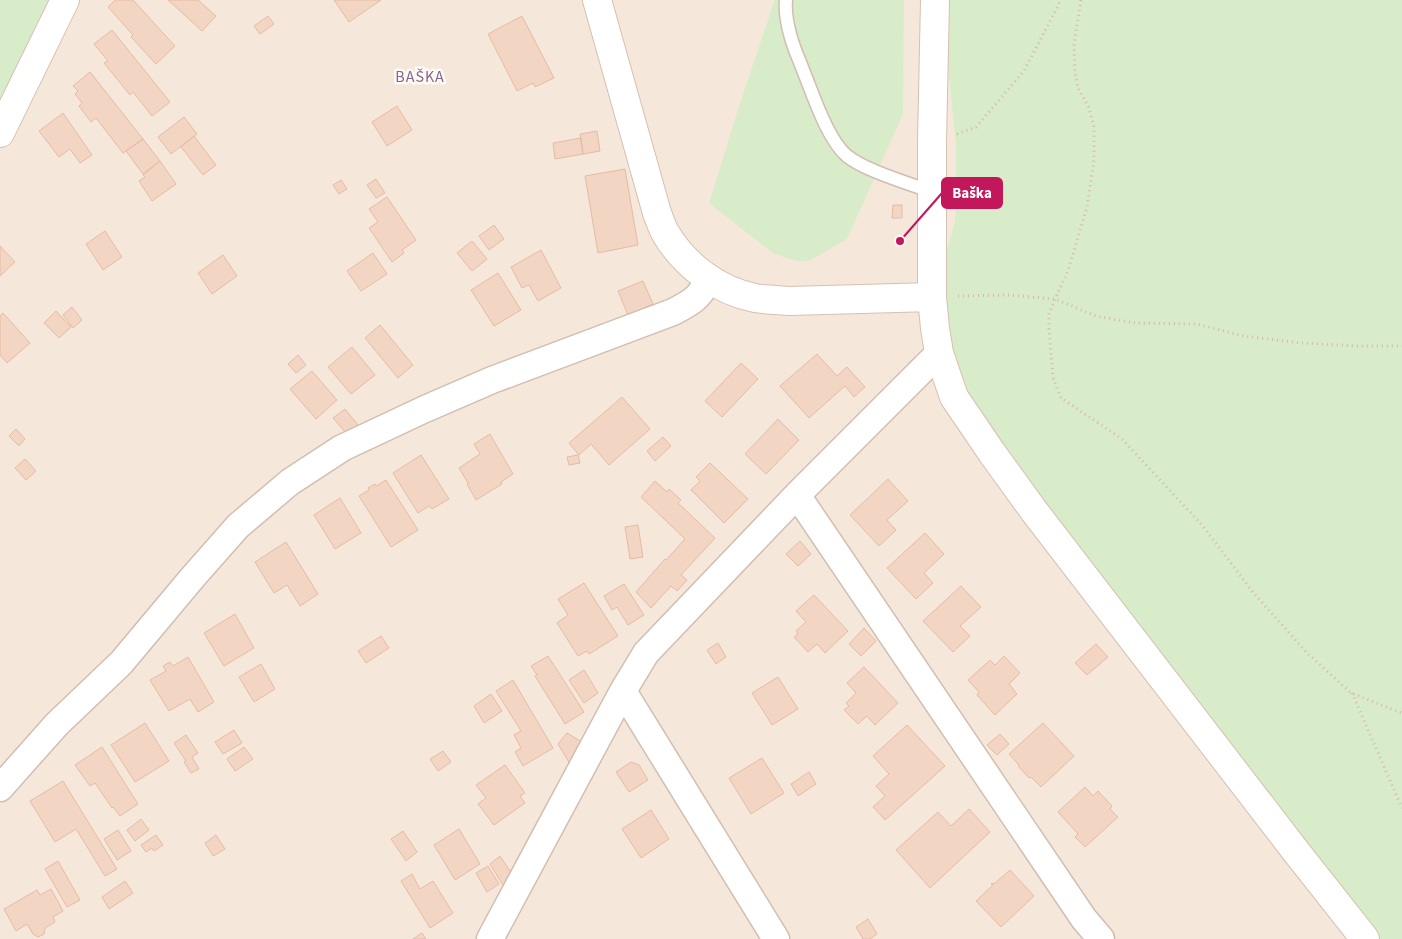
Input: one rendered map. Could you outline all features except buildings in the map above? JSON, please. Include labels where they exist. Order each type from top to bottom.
[{"type":"street","points":[[0,133],[65,0]]},
{"type":"street","points":[[597,0],[657,213],[666,234],[678,251],[709,280],[738,293],[768,300],[932,297]]},
{"type":"street","points":[[934,0],[932,297],[939,353],[954,397],[1034,511],[1365,939]]},
{"type":"street","points":[[0,788],[57,724],[120,663],[238,526],[290,482],[342,448],[425,409],[492,380],[673,312],[691,303],[701,294],[709,280]]},
{"type":"street","points":[[490,939],[623,691],[646,653],[797,495],[939,353]]},
{"type":"street","points":[[797,495],[1084,920],[1101,939]]},
{"type":"street","points":[[623,691],[776,939]]},
{"type":"lane","points":[[786,0],[785,8],[790,36],[821,116],[838,146],[846,155],[857,162],[932,192]]},
{"type":"path","points":[[932,142],[976,127],[1024,71],[1061,0]]},
{"type":"path","points":[[1081,0],[1074,44],[1075,73],[1078,88],[1090,108],[1094,127],[1094,160],[1087,207],[1068,271],[1049,314],[1048,329],[1053,378],[1061,398],[1122,439],[1202,525],[1258,598],[1306,652],[1351,692],[1402,714]]},
{"type":"path","points":[[932,297],[1008,295],[1054,299],[1096,316],[1135,322],[1197,324],[1244,336],[1301,343],[1402,346]]},
{"type":"path","points":[[1351,692],[1402,808]]},
{"type":"shaded area","points":[[0,0],[941,0],[956,147],[955,222],[932,297],[1365,939],[0,939]]},
{"type":"green space","points":[[0,0],[64,0],[0,132]]},
{"type":"green space","points":[[774,0],[904,0],[903,114],[847,239],[809,261],[797,261],[774,254],[709,203]]},
{"type":"green space","points":[[941,0],[1402,0],[1402,939],[1365,939],[954,397],[932,297],[955,222],[956,147]]},
{"type":"place","name":"Baška","points":[[900,241]]},
{"type":"district","name":"BAŠKA","points":[[420,76]]}]
